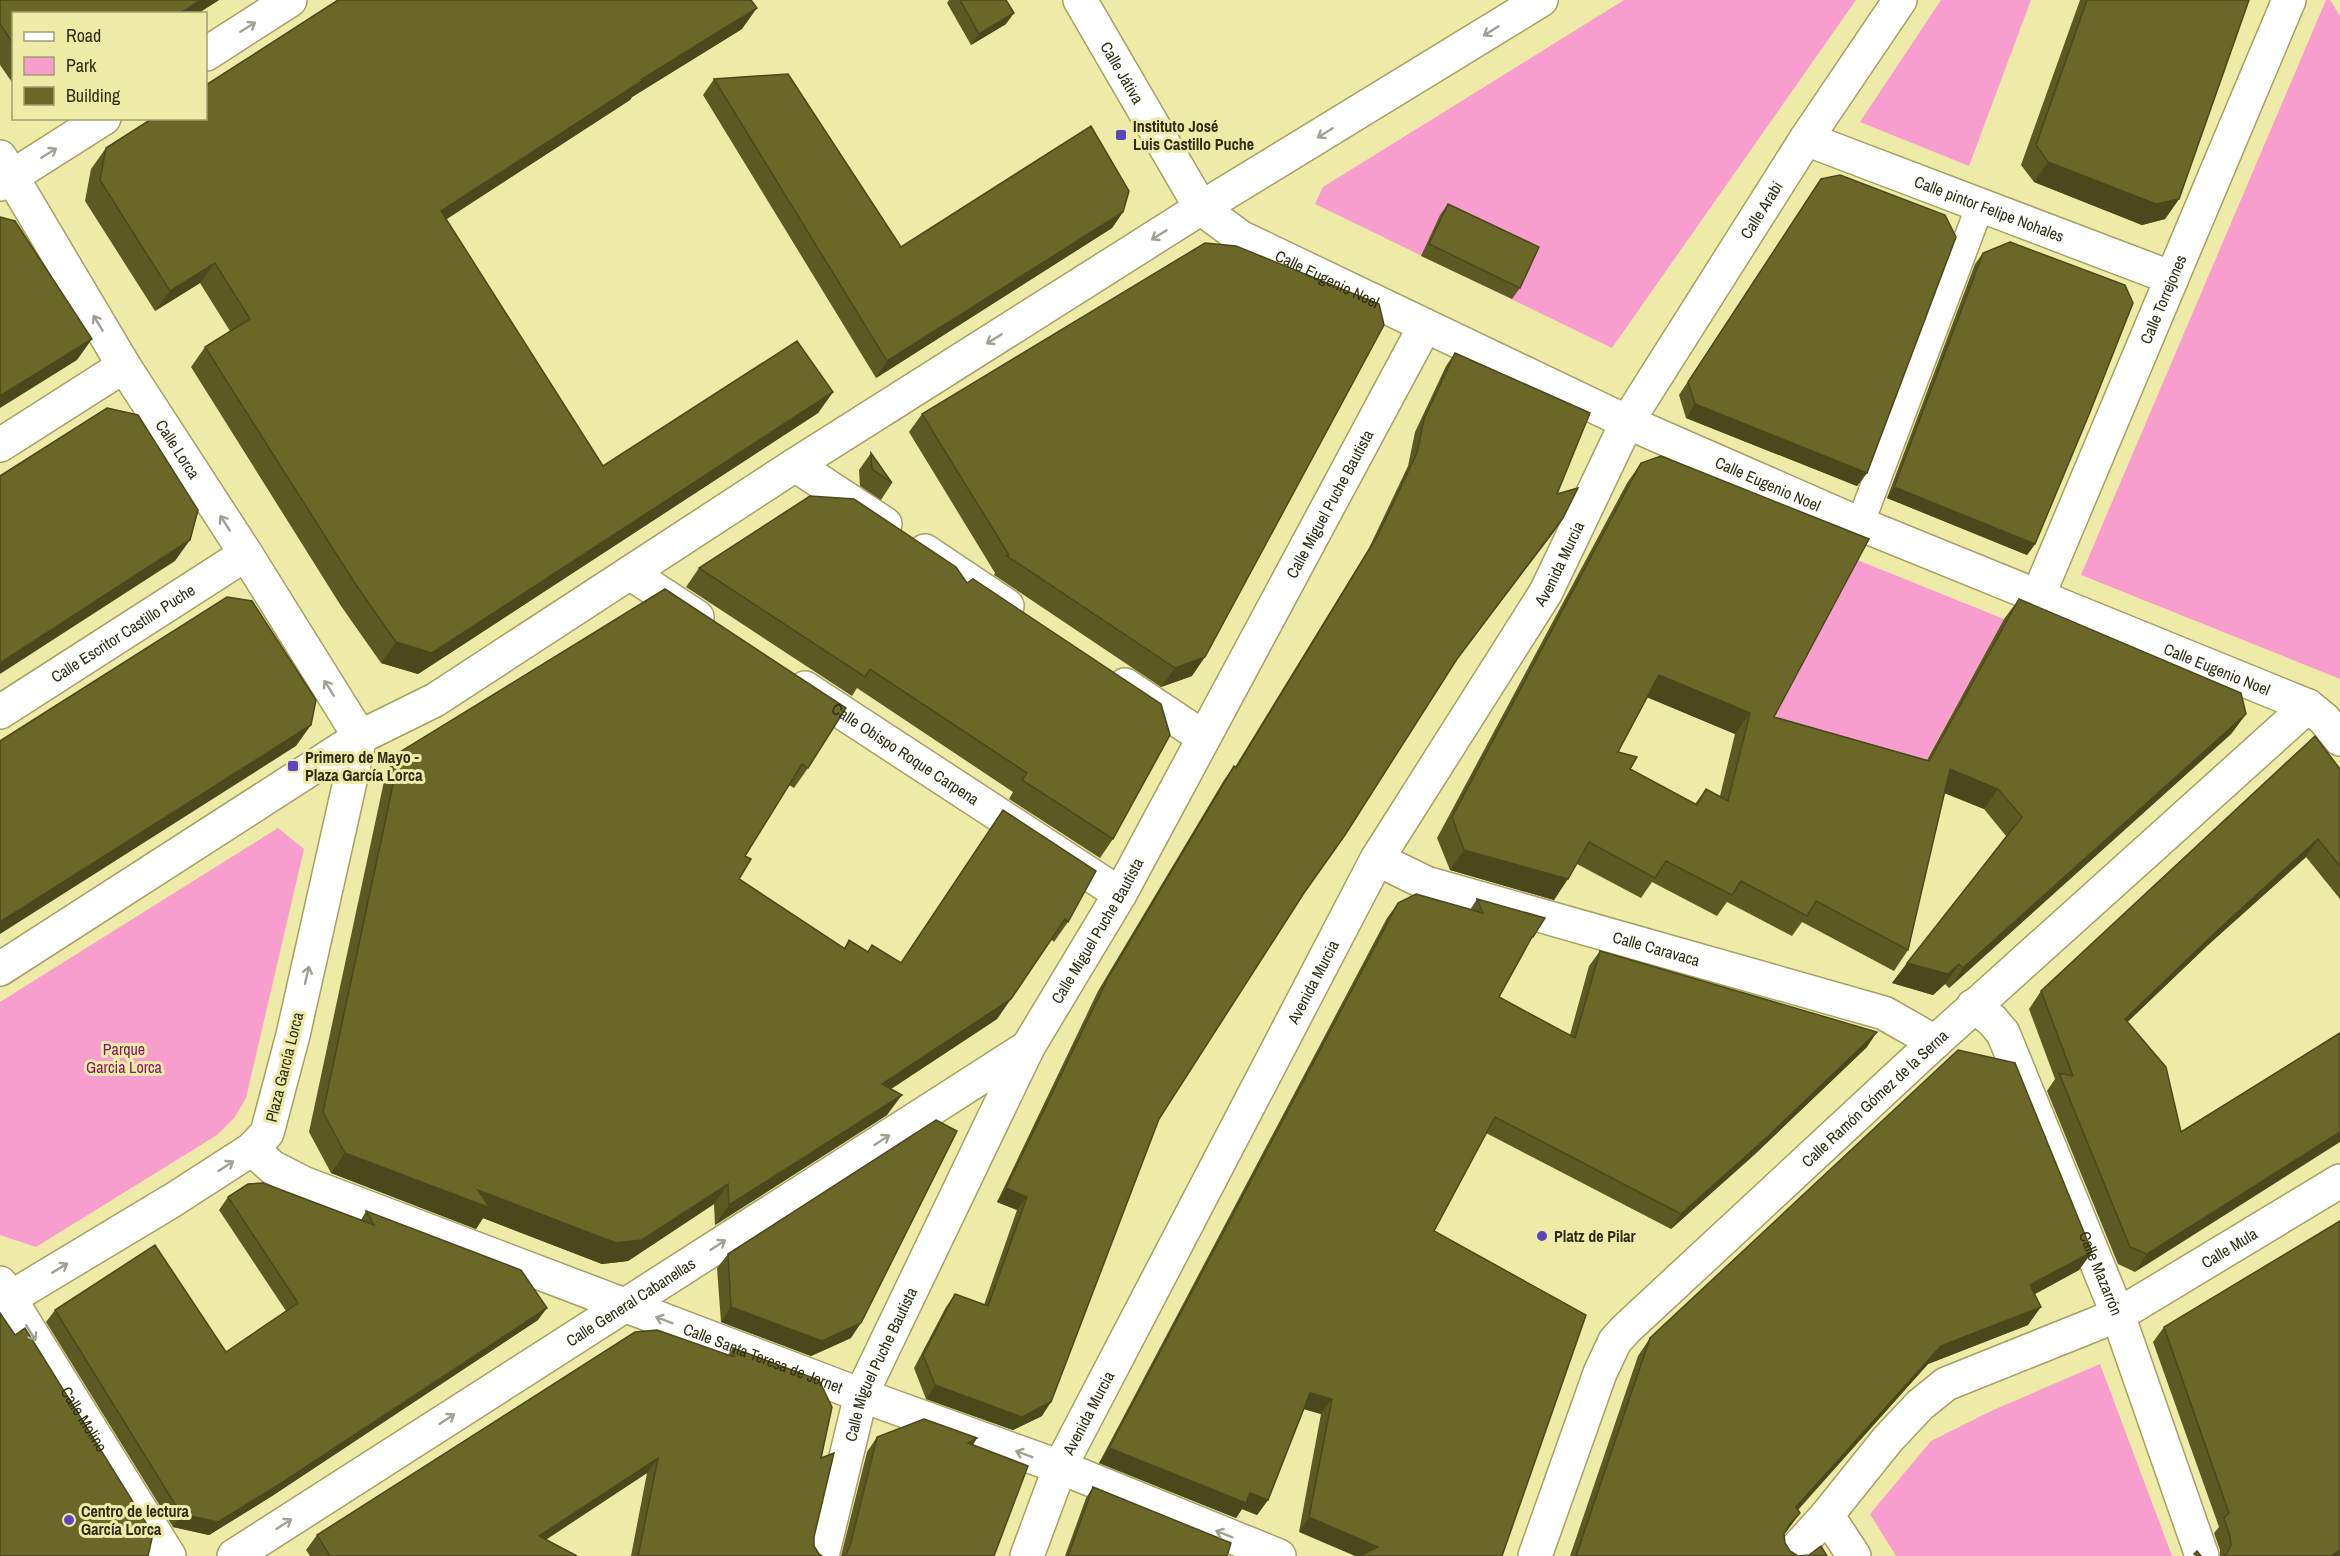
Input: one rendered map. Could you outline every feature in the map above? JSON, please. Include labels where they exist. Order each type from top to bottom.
[{"type":"street","points":[[207,53],[290,0]]},
{"type":"street","name":"Calle Játiva","points":[[1080,0],[1201,208]]},
{"type":"street","points":[[0,969],[360,737],[435,700],[795,465],[1201,208],[1541,0]]},
{"type":"street","name":"Calle Arabi","points":[[1627,422],[1806,139],[1900,0]]},
{"type":"street","name":"Calle Torrejones","points":[[2037,596],[2289,0]]},
{"type":"street","points":[[4,173],[100,120]]},
{"type":"street","name":"Calle pintor Felipe Nohales","points":[[1806,139],[2172,279]]},
{"type":"street","name":"Calle Lorca","points":[[4,173],[360,737]]},
{"type":"street","name":"Calle Eugenio Noel","points":[[1201,208],[1240,237],[1627,422],[1860,524],[2308,706],[2324,719],[2340,739]]},
{"type":"street","name":"Calle Miguel Puche Bautista","points":[[822,1556],[861,1395],[1028,1047],[1120,894],[1425,326]]},
{"type":"street","points":[[0,445],[124,366]]},
{"type":"street","name":"Avenida Murcia","points":[[1027,1556],[1059,1467],[1377,859],[1546,592],[1627,422]]},
{"type":"street","points":[[795,465],[1031,622]]},
{"type":"street","name":"Calle Escritor Castillo Puche","points":[[0,712],[246,554]]},
{"type":"street","points":[[630,573],[720,632]]},
{"type":"street","points":[[1100,668],[1203,737]]},
{"type":"street","name":"Calle Obispo Roque Carpena","points":[[780,672],[1120,894]]},
{"type":"street","name":"Calle Ramón Gómez de la Serna","points":[[1535,1556],[1600,1373],[1616,1341],[1626,1329],[1973,1006],[2308,706]]},
{"type":"street","name":"Plaza García Lorca","points":[[5,1291],[173,1200],[252,1149],[267,1133],[293,1035],[360,737]]},
{"type":"street","name":"Calle Caravaca","points":[[1377,859],[1426,883],[1884,1013],[1935,1042]]},
{"type":"street","name":"Calle Mazarrón","points":[[1973,1006],[1992,1020],[2003,1033],[2118,1315],[2202,1556]]},
{"type":"street","name":"Calle General Cabanellas","points":[[234,1556],[1028,1047]]},
{"type":"street","name":"Calle Santa Teresa de Jornet","points":[[252,1149],[272,1167],[303,1183],[861,1395],[1059,1467],[1271,1555]]},
{"type":"street","name":"Calle Mula","points":[[1790,1556],[1827,1515],[1888,1439],[1920,1405],[1946,1384],[2118,1315],[2340,1181]]},
{"type":"street","name":"Calle Molino","points":[[5,1291],[169,1556]]},
{"type":"street","points":[[1827,1515],[1854,1556]]},
{"type":"lane","points":[[1860,524],[1980,206]]},
{"type":"green space","points":[[1624,0],[1856,0],[1612,348],[1315,204],[1323,187]]},
{"type":"green space","points":[[1941,0],[2031,0],[1969,166],[1860,122]]},
{"type":"green space","points":[[2326,0],[2330,0],[2340,16],[2340,679],[2081,575]]},
{"type":"green space","points":[[1855,559],[2004,619],[1915,781],[1759,737]]},
{"type":"green space","name":"Parque Garcia Lorca","points":[[278,828],[304,849],[246,1098],[235,1117],[217,1135],[36,1247],[0,1235],[0,1002]]},
{"type":"green space","points":[[2100,1364],[2172,1556],[1896,1556],[1870,1514],[1931,1441],[1991,1411]]},
{"type":"building","points":[[0,0],[201,0],[182,12],[12,12],[12,42],[0,24]]},
{"type":"building","points":[[338,0],[751,0],[757,8],[642,79],[645,79],[441,211],[603,466],[797,341],[833,392],[432,653],[396,642],[356,585],[205,347],[250,319],[215,263],[170,291],[100,180],[106,148],[150,120],[207,120],[207,84]]},
{"type":"building","points":[[960,0],[1006,0],[1014,13],[979,34]]},
{"type":"building","points":[[2087,0],[2249,0],[2179,199],[2156,204],[2048,162],[2036,145]]},
{"type":"building","points":[[788,74],[901,247],[1091,126],[1129,191],[1123,212],[887,361],[714,79]]},
{"type":"building","points":[[1840,175],[1945,215],[1956,237],[1867,473],[1695,404],[1688,382],[1821,179]]},
{"type":"building","points":[[1448,204],[1539,247],[1520,288],[1429,244]]},
{"type":"building","points":[[0,217],[15,221],[92,339],[0,396]]},
{"type":"building","points":[[2010,242],[2125,285],[2133,303],[2035,544],[1894,487],[1983,253]]},
{"type":"building","points":[[1205,243],[1236,246],[1379,304],[1384,325],[1205,657],[1175,668],[1007,556],[1009,555],[922,414]]},
{"type":"building","points":[[1455,353],[1590,413],[1557,494],[1578,488],[1563,518],[1457,659],[1159,1119],[1051,1402],[1022,1417],[935,1385],[923,1355],[955,1294],[988,1306],[1027,1197],[1006,1188],[1108,978],[1234,766],[1236,768],[1378,535],[1417,453],[1424,419]]},
{"type":"building","points":[[107,408],[138,415],[198,510],[190,540],[0,663],[0,476]]},
{"type":"building","points":[[871,453],[892,483],[872,469]]},
{"type":"building","points":[[1661,456],[1869,539],[1774,717],[1929,761],[2019,599],[2241,693],[2246,714],[1963,968],[1959,964],[1948,974],[1907,963],[2022,817],[1998,789],[1950,769],[1908,950],[1816,901],[1807,916],[1741,881],[1732,895],[1666,861],[1655,878],[1589,842],[1568,879],[1464,850],[1452,817],[1641,463]],"holes":[[[1659,675],[1750,713],[1728,801],[1706,789],[1697,805],[1630,769],[1637,757],[1618,752]]]},
{"type":"building","points":[[810,496],[854,499],[956,567],[967,583],[973,579],[1161,704],[1170,735],[1113,839],[1022,780],[1027,773],[870,669],[865,677],[699,568]]},
{"type":"building","points":[[665,589],[846,708],[808,768],[802,764],[745,856],[751,859],[739,879],[845,949],[849,940],[868,952],[872,945],[901,963],[1003,810],[1096,871],[1068,922],[1065,919],[1011,999],[882,1084],[902,1095],[729,1205],[728,1184],[642,1240],[616,1243],[478,1190],[490,1208],[345,1153],[323,1112],[400,752]]},
{"type":"building","points":[[227,597],[252,601],[316,700],[311,725],[0,922],[0,741]]},
{"type":"building","points":[[2315,736],[2340,769],[2340,866],[2318,839],[2125,1019],[2166,1067],[2181,1132],[2340,1033],[2340,1132],[2147,1254],[2130,1247],[2059,1073],[2073,1076],[2041,991]]},
{"type":"building","points":[[1416,894],[1483,913],[1477,899],[1545,918],[1499,997],[1575,1038],[1600,951],[1877,1032],[1764,1140],[1681,1214],[1495,1117],[1434,1231],[1586,1315],[1502,1556],[1360,1556],[1378,1547],[1309,1517],[1332,1399],[1310,1393],[1268,1500],[1250,1493],[1246,1503],[1109,1448],[1398,903]]},
{"type":"building","points":[[1958,1050],[2015,1063],[2092,1252],[2030,1285],[2041,1307],[1941,1346],[1796,1507],[1800,1513],[1784,1534],[1785,1543],[1790,1551],[1798,1556],[1576,1556],[1650,1338]]},
{"type":"building","points":[[936,1120],[957,1131],[861,1323],[822,1341],[731,1307],[728,1254]]},
{"type":"building","points":[[263,1183],[374,1225],[366,1211],[521,1270],[547,1308],[280,1484],[218,1522],[181,1514],[55,1310],[155,1245],[226,1352],[298,1303],[228,1197],[248,1184]]},
{"type":"building","points":[[2340,1221],[2340,1550],[2331,1556],[2223,1556],[2231,1545],[2224,1518],[2229,1513],[2164,1327]]},
{"type":"building","points":[[0,1313],[15,1335],[25,1328],[153,1534],[148,1556],[0,1556]]},
{"type":"building","points":[[657,1330],[734,1357],[733,1348],[819,1380],[832,1407],[821,1458],[834,1453],[814,1537],[814,1546],[822,1556],[638,1556],[658,1458],[539,1536],[577,1556],[330,1556],[317,1535],[635,1332]]},
{"type":"building","points":[[924,1419],[977,1438],[968,1443],[1028,1466],[994,1556],[843,1556],[850,1546],[877,1437]]},
{"type":"building","points":[[1093,1487],[1231,1543],[1227,1556],[1068,1556]]},
{"type":"building","points":[[1821,1546],[1827,1556],[1798,1556],[1809,1555]]},
{"type":"place","name":"Instituto José Luis Castillo Puche","points":[[1121,135]]},
{"type":"place","name":"Primero de Mayo - Plaza García Lorca","points":[[293,766]]},
{"type":"place","name":"Platz de Pilar","points":[[1542,1236]]},
{"type":"place","name":"Centro de lectura García Lorca","points":[[69,1520]]}]
